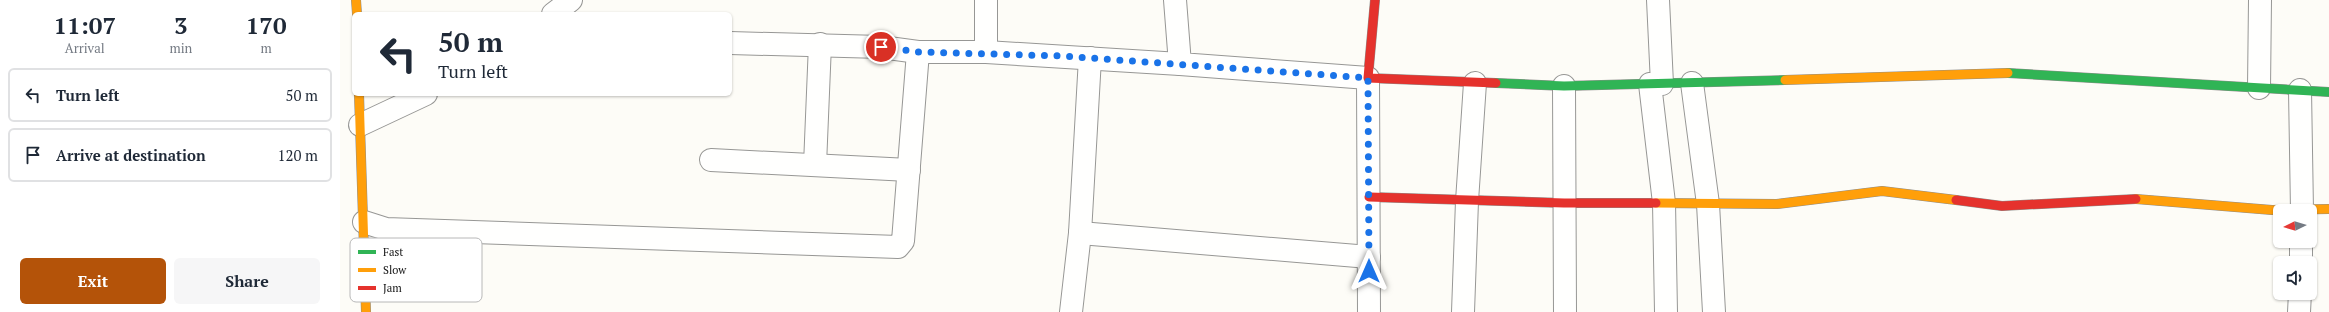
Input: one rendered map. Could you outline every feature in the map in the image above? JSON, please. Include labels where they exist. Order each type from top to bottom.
[{"type":"street","points":[[356,0],[357,12]]},
{"type":"street","points":[[556,12],[571,0]]},
{"type":"street","points":[[986,0],[986,52]]},
{"type":"street","points":[[1175,0],[1180,64]]},
{"type":"street","points":[[1369,312],[1368,78],[1375,0]]},
{"type":"street","points":[[1658,0],[1656,84],[1664,203],[1666,312]]},
{"type":"street","points":[[2260,0],[2260,88]]},
{"type":"street","points":[[732,43],[820,44],[881,47],[918,52],[986,52],[1180,64],[1368,78],[1564,86],[2023,73],[2329,92]]},
{"type":"street","points":[[816,165],[820,44]]},
{"type":"street","points":[[364,222],[386,229],[892,248],[898,247],[903,240],[918,52]]},
{"type":"street","points":[[1071,312],[1080,233],[1090,58]]},
{"type":"street","points":[[1463,312],[1467,200],[1475,82]]},
{"type":"street","points":[[1692,83],[1708,204],[1714,312]]},
{"type":"street","points":[[1564,86],[1565,312]]},
{"type":"street","points":[[2300,90],[2302,204]]},
{"type":"street","points":[[359,96],[364,238]]},
{"type":"street","points":[[360,125],[422,96]]},
{"type":"street","points":[[711,160],[908,170]]},
{"type":"street","points":[[1369,197],[1564,203],[1777,204],[1882,191],[2002,206],[2136,199],[2273,210]]},
{"type":"street","points":[[2317,209],[2329,209]]},
{"type":"street","points":[[1080,233],[1369,257]]},
{"type":"street","points":[[2299,312],[2300,300]]},
{"type":"street","points":[[366,302],[366,312]]},
{"type":"traffic: fast","points":[[2008,73],[2329,92]]},
{"type":"traffic: fast","points":[[1496,83],[1564,86],[1785,80]]},
{"type":"traffic: slow","points":[[356,0],[357,12]]},
{"type":"traffic: slow","points":[[1785,80],[2008,73]]},
{"type":"traffic: slow","points":[[359,96],[364,238]]},
{"type":"traffic: slow","points":[[1656,203],[1777,204],[1882,191],[1956,200]]},
{"type":"traffic: slow","points":[[2136,199],[2272,210],[2329,209]]},
{"type":"traffic: slow","points":[[366,302],[366,312]]},
{"type":"traffic: jam","points":[[1375,0],[1368,78],[1496,83]]},
{"type":"traffic: jam","points":[[1369,197],[1564,203],[1656,203]]},
{"type":"traffic: jam","points":[[1956,200],[2002,206],[2136,199]]},
{"type":"route","points":[[881,47],[918,52],[986,52],[1062,56],[1368,78],[1369,271]]}]
